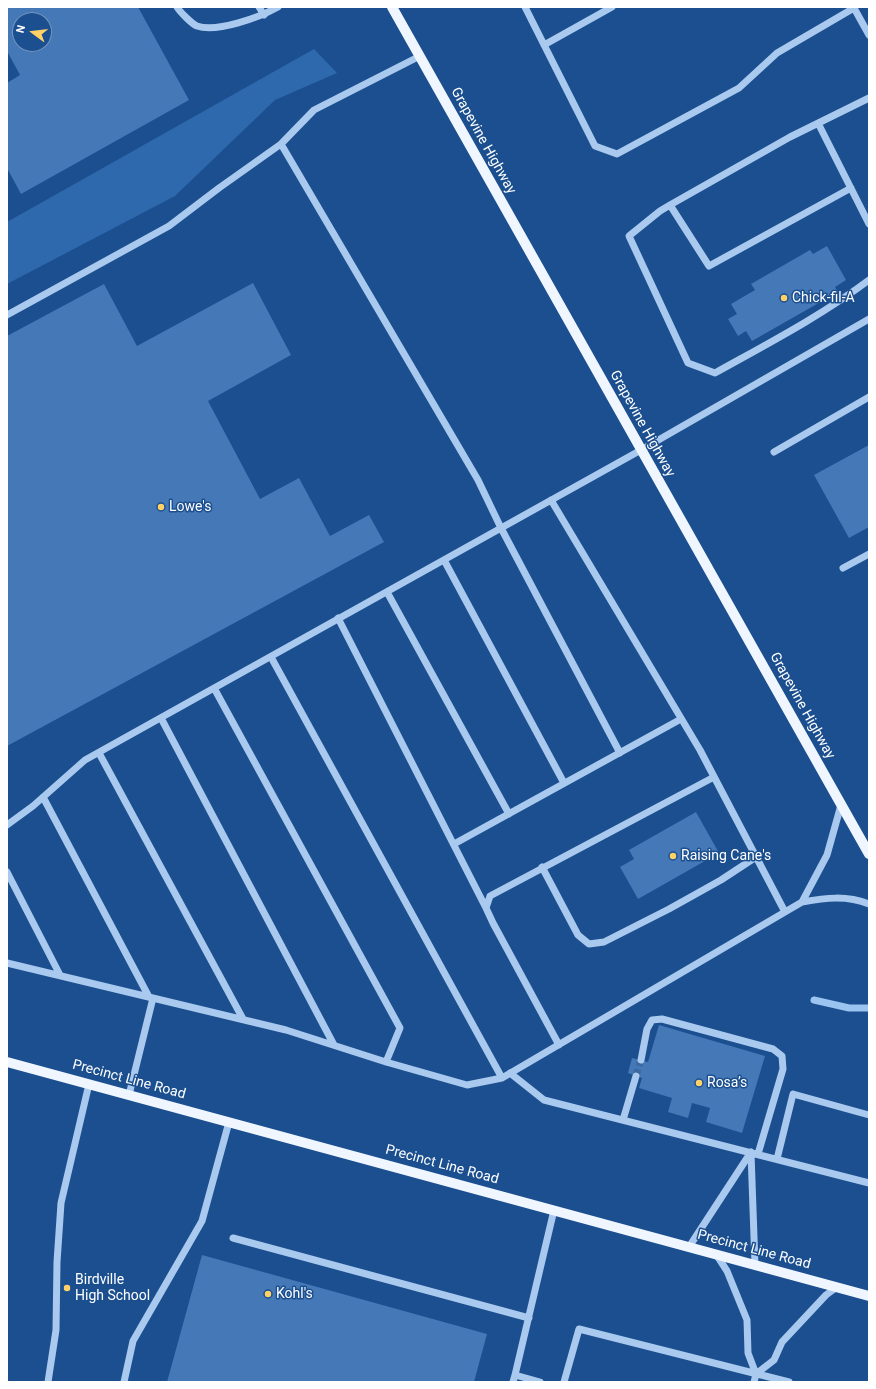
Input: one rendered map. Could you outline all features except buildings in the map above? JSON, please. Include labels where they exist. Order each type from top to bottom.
[{"type":"main road","name":"Grapevine Highway","points":[[392,7],[869,854]]},
{"type":"main road","name":"Precinct Line Road","points":[[7,1062],[869,1296]]},
{"type":"lane","points":[[177,7],[179,11],[196,26],[215,28],[264,15],[278,7]]},
{"type":"lane","points":[[259,7],[264,15]]},
{"type":"lane","points":[[525,7],[595,146],[617,154],[739,88],[777,53],[853,8],[869,35]]},
{"type":"lane","points":[[544,45],[612,7]]},
{"type":"lane","points":[[7,315],[169,226],[281,144],[314,110],[420,56]]},
{"type":"lane","points":[[869,98],[790,137],[670,205],[660,211],[629,236],[688,363],[715,373],[819,314],[869,280]]},
{"type":"lane","points":[[818,123],[869,224]]},
{"type":"lane","points":[[281,144],[478,480],[501,528],[620,753]]},
{"type":"lane","points":[[670,205],[709,266],[851,188]]},
{"type":"lane","points":[[7,825],[43,797],[86,760],[641,450],[869,318]]},
{"type":"lane","points":[[774,452],[869,397]]},
{"type":"lane","points":[[551,500],[700,750],[785,912]]},
{"type":"lane","points":[[843,568],[869,554]]},
{"type":"lane","points":[[444,560],[564,783]]},
{"type":"lane","points":[[386,592],[509,814]]},
{"type":"lane","points":[[338,618],[493,923],[559,1045]]},
{"type":"lane","points":[[271,657],[502,1078]]},
{"type":"lane","points":[[214,688],[400,1028],[386,1062]]},
{"type":"lane","points":[[161,718],[334,1045]]},
{"type":"lane","points":[[454,844],[681,719]]},
{"type":"lane","points":[[99,753],[243,1019]]},
{"type":"lane","points":[[486,908],[490,896],[714,777]]},
{"type":"lane","points":[[43,797],[151,997],[129,1095]]},
{"type":"lane","points":[[802,902],[826,855],[841,805]]},
{"type":"lane","points":[[542,868],[578,935],[589,944],[604,942],[669,910],[721,880],[756,857]]},
{"type":"lane","points":[[7,872],[60,975]]},
{"type":"lane","points":[[7,963],[286,1030],[386,1062],[467,1085],[502,1078],[802,902],[831,897],[860,900],[869,904]]},
{"type":"lane","points":[[641,1060],[647,1029],[652,1020],[662,1019],[773,1049],[782,1056],[783,1069],[754,1153],[689,1247]]},
{"type":"lane","points":[[510,1073],[544,1100],[869,1183]]},
{"type":"lane","points":[[623,1120],[636,1076]]},
{"type":"lane","points":[[48,1382],[56,1330],[57,1262],[61,1203],[90,1084]]},
{"type":"lane","points":[[777,1159],[793,1094],[869,1115]]},
{"type":"lane","points":[[124,1382],[133,1341],[202,1221],[229,1122]]},
{"type":"lane","points":[[754,1153],[755,1265]]},
{"type":"lane","points":[[540,1382],[514,1379],[554,1210]]},
{"type":"lane","points":[[233,1238],[529,1318]]},
{"type":"lane","points":[[716,1254],[726,1271],[747,1320],[748,1352],[756,1374],[754,1382]]},
{"type":"lane","points":[[756,1374],[774,1360],[782,1342],[826,1295],[837,1287]]},
{"type":"lane","points":[[564,1382],[579,1329],[789,1382]]},
{"type":"shaded area","points":[[314,49],[337,73],[275,100],[175,196],[7,284],[7,222]]},
{"type":"waterway","points":[[814,1000],[849,1008],[869,1008]]},
{"type":"tunnel","points":[[636,1076],[641,1060]]},
{"type":"place","name":"Chick-fil-A","points":[[784,298]]},
{"type":"place","name":"Lowe's","points":[[161,507]]},
{"type":"place","name":"Raising Cane's","points":[[673,856]]},
{"type":"place","name":"Rosa’s","points":[[699,1083]]},
{"type":"place","name":"Birdville High School","points":[[67,1288]]},
{"type":"place","name":"Kohl's","points":[[268,1294]]}]
